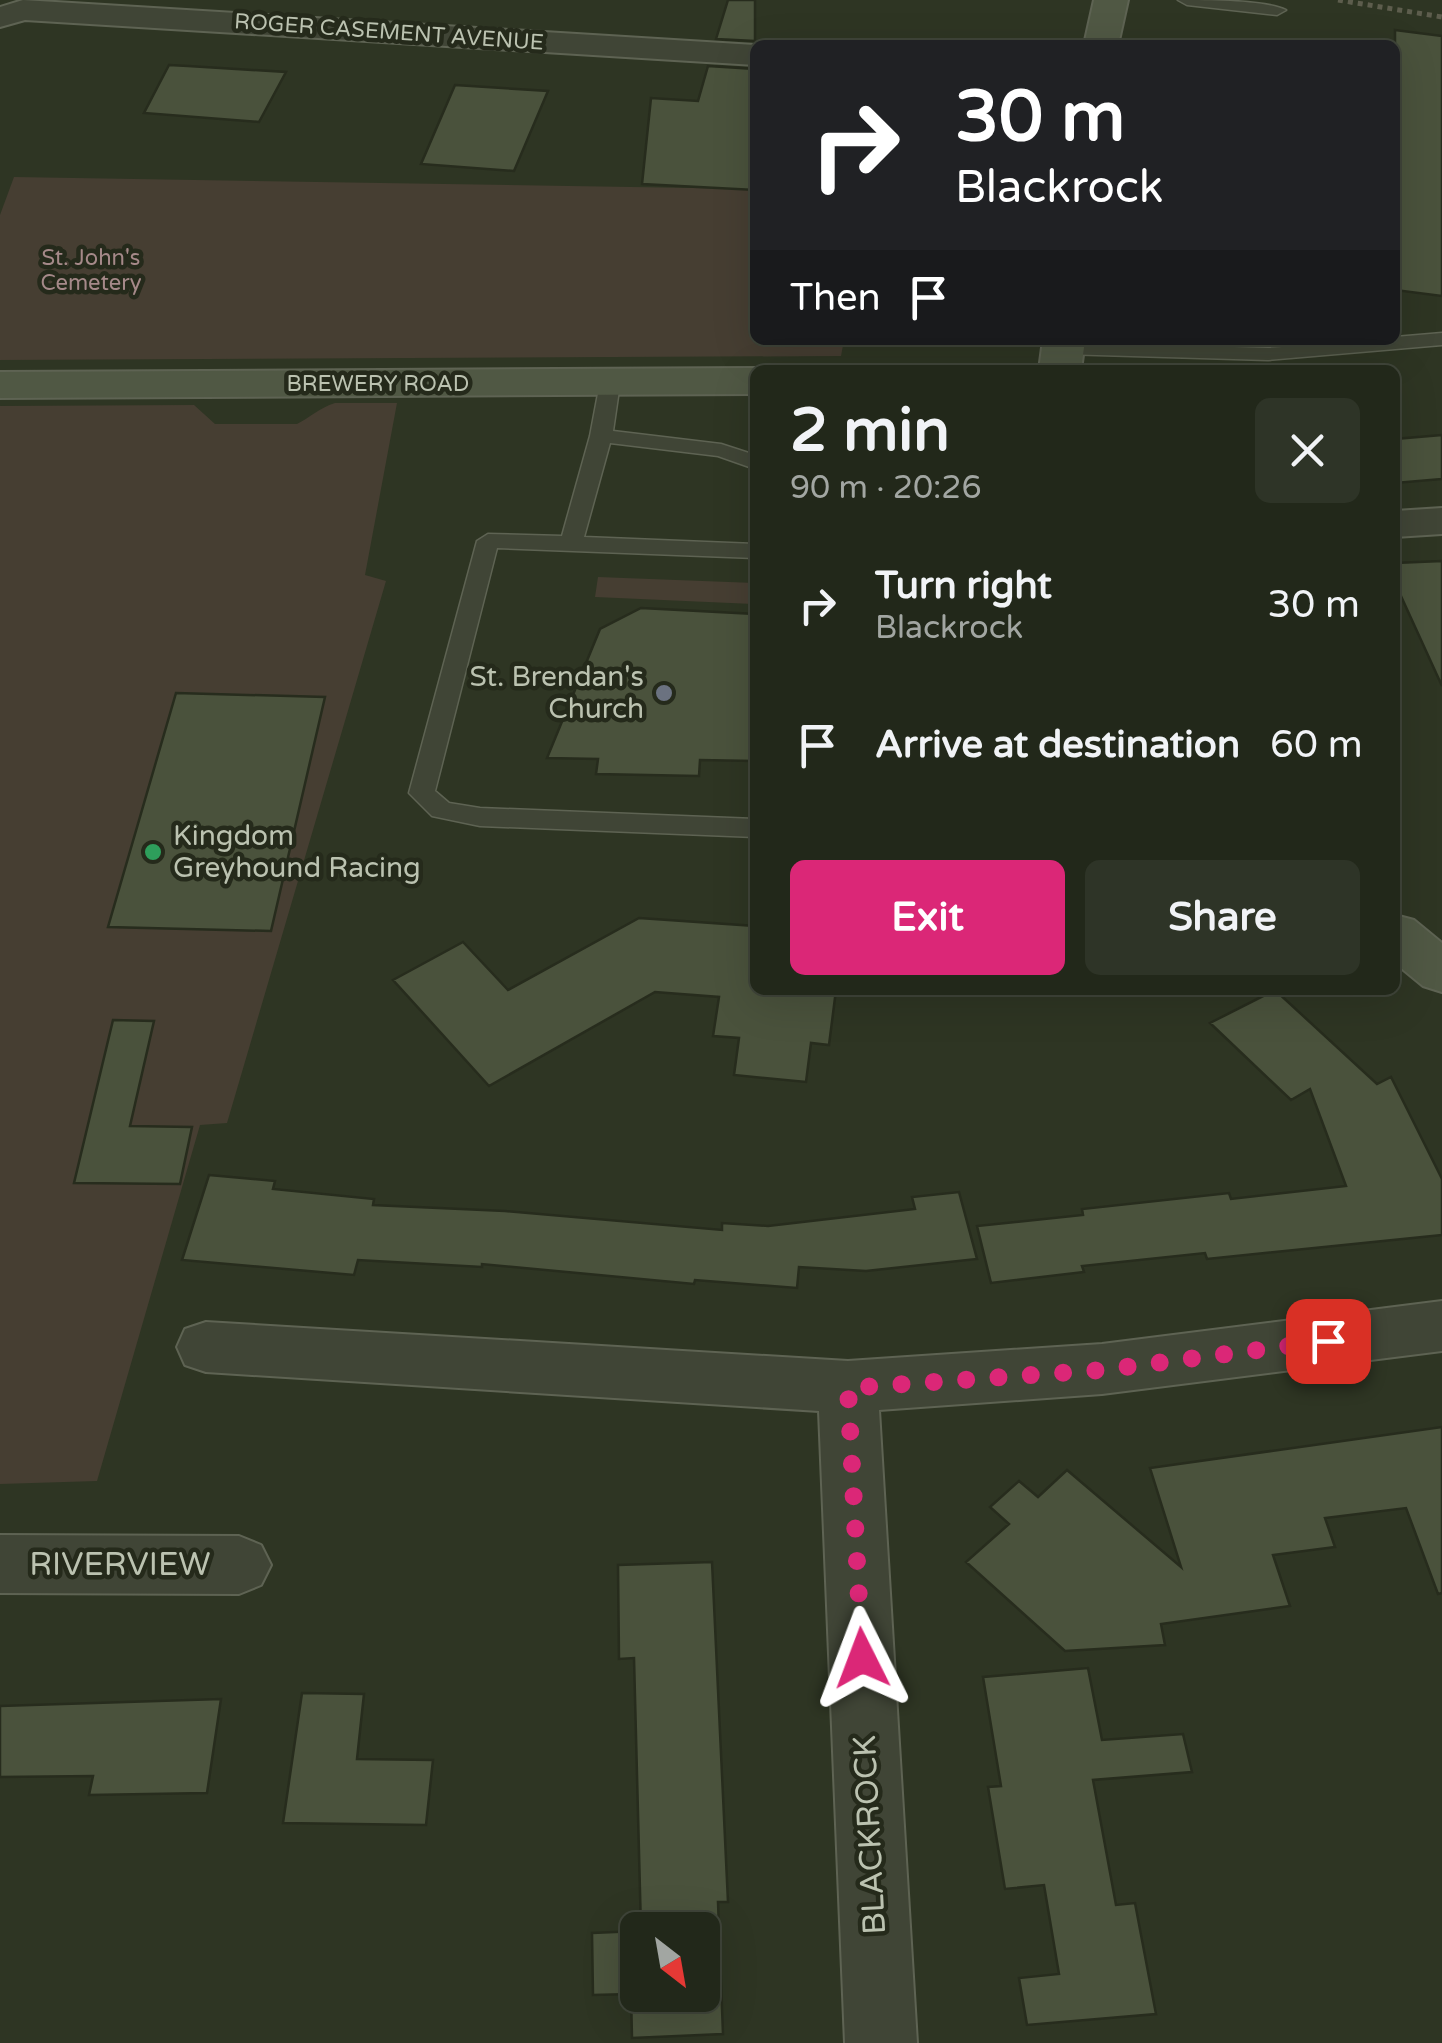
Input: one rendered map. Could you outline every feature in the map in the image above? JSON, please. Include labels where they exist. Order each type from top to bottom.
[{"type":"street","points":[[1106,40],[1110,0]]},
{"type":"street","name":"ROGER CASEMENT AVENUE","points":[[8,9],[750,56]]},
{"type":"street","name":"BREWERY ROAD","points":[[0,385],[750,381]]},
{"type":"street","points":[[1400,524],[1442,521]]},
{"type":"street","points":[[1400,938],[1442,972]]},
{"type":"street","points":[[206,1347],[848,1388],[1102,1370],[1442,1326]]},
{"type":"street","name":"BLACKROCK","points":[[848,1388],[881,2043]]},
{"type":"street","name":"RIVERVIEW","points":[[0,1564],[239,1566]]},
{"type":"lane","points":[[1188,0],[1277,10]]},
{"type":"lane","points":[[1400,343],[1442,340]]},
{"type":"lane","points":[[1062,353],[1268,354],[1380,345]]},
{"type":"lane","points":[[571,543],[602,436],[610,383]]},
{"type":"lane","points":[[602,436],[721,450],[750,460]]},
{"type":"lane","points":[[750,551],[488,541],[422,793],[441,810],[480,818],[750,828]]},
{"type":"path","points":[[1338,0],[1442,17]]},
{"type":"green space","name":"St. John's Cemetery","points":[[14,177],[750,189],[750,345],[843,345],[841,356],[0,360],[0,215]]},
{"type":"green space","name":"Kingdom Greyhound Racing","points":[[335,403],[397,403],[365,575],[386,581],[227,1123],[200,1125],[97,1481],[0,1484],[0,406],[194,405],[215,424],[297,424]]},
{"type":"green space","points":[[598,577],[750,583],[750,604],[595,597]]},
{"type":"building","points":[[728,0],[755,0],[755,40],[716,39]]},
{"type":"building","points":[[1395,30],[1442,36],[1442,296],[1400,291],[1400,40],[1395,40]]},
{"type":"building","points":[[169,65],[286,72],[259,122],[144,113]]},
{"type":"building","points":[[708,66],[750,69],[750,190],[642,184],[651,98],[698,101]]},
{"type":"building","points":[[455,85],[548,91],[514,171],[421,164]]},
{"type":"building","points":[[1442,435],[1442,479],[1400,483],[1400,439]]},
{"type":"building","points":[[1442,561],[1442,686],[1400,594],[1400,563]]},
{"type":"building","name":"St. Brendan's Church","points":[[641,608],[750,614],[750,761],[700,760],[699,776],[596,774],[598,759],[547,758],[600,629]]},
{"type":"building","points":[[176,693],[325,697],[271,931],[108,927]]},
{"type":"building","points":[[639,918],[750,926],[750,995],[835,995],[829,1045],[811,1043],[806,1082],[734,1075],[739,1038],[713,1036],[719,997],[655,992],[489,1086],[393,980],[463,942],[508,990]]},
{"type":"building","points":[[1265,995],[1280,995],[1377,1084],[1391,1077],[1442,1179],[1442,1235],[1207,1259],[1205,1253],[1082,1266],[1084,1272],[991,1283],[977,1226],[1083,1215],[1082,1209],[1229,1193],[1231,1199],[1346,1186],[1310,1089],[1291,1100],[1210,1023]]},
{"type":"building","points":[[113,1020],[154,1021],[130,1126],[192,1127],[180,1184],[74,1183]]},
{"type":"building","points":[[209,1175],[275,1181],[273,1189],[374,1199],[373,1205],[505,1211],[722,1230],[722,1223],[768,1226],[915,1209],[912,1197],[959,1192],[977,1259],[866,1271],[799,1267],[797,1288],[695,1280],[694,1284],[482,1264],[358,1260],[354,1275],[182,1260]]},
{"type":"building","points":[[1442,1427],[1442,1593],[1438,1594],[1406,1508],[1325,1518],[1335,1547],[1273,1555],[1290,1606],[1161,1624],[1165,1645],[1065,1651],[966,1562],[1009,1524],[990,1507],[1019,1481],[1038,1497],[1067,1470],[1181,1567],[1150,1468]]},
{"type":"building","points":[[712,1562],[728,1902],[718,1902],[718,1912],[641,1912],[634,1658],[619,1659],[618,1565]]},
{"type":"building","points":[[1088,1668],[1102,1740],[1183,1734],[1192,1772],[1093,1780],[1116,1905],[1135,1903],[1156,2014],[1027,2025],[1019,1978],[1059,1974],[1044,1885],[1005,1889],[988,1787],[1001,1786],[983,1677]]},
{"type":"building","points":[[302,1693],[364,1694],[357,1759],[433,1760],[426,1825],[283,1823]]},
{"type":"building","points":[[221,1699],[207,1793],[89,1795],[93,1776],[0,1777],[0,1706]]},
{"type":"building","points":[[620,1932],[620,1994],[593,1995],[592,1933]]},
{"type":"building","points":[[720,1955],[723,2034],[632,2038],[631,2012],[720,2012]]},
{"type":"place","name":"St. Brendan's Church","points":[[664,693]]},
{"type":"place","name":"Kingdom Greyhound Racing","points":[[153,852]]},
{"type":"route","points":[[862,1658],[848,1388],[1102,1370],[1328,1341]]}]
